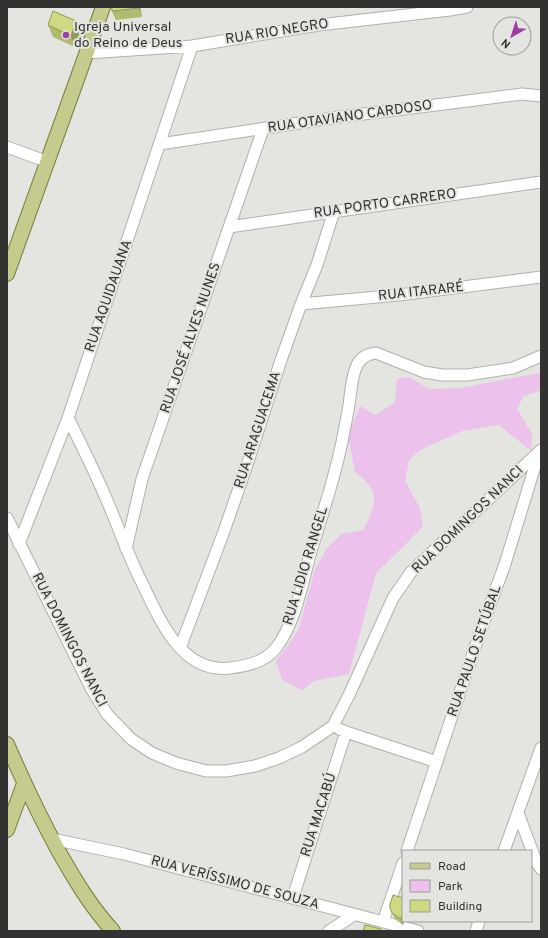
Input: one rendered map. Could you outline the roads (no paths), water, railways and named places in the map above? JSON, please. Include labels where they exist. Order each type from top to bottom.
[{"type":"main road","points":[[7,274],[103,7]]},
{"type":"main road","points":[[7,744],[24,784],[74,878],[88,901],[113,931]]},
{"type":"main road","points":[[7,830],[24,784]]},
{"type":"street","name":"RUA RIO NEGRO","points":[[87,53],[192,46],[319,26],[467,7]]},
{"type":"street","name":"RUA AQUIDAUANA","points":[[19,544],[68,418],[192,46]]},
{"type":"street","name":"RUA OTAVIANO CARDOSO","points":[[160,144],[339,117],[522,94],[541,96]]},
{"type":"street","name":"RUA JOSÉ ALVES NUNES","points":[[126,549],[142,479],[263,129]]},
{"type":"street","points":[[7,147],[48,162]]},
{"type":"street","name":"RUA PORTO CARRERO","points":[[229,227],[541,182]]},
{"type":"street","name":"RUA ARAGUACEMA","points":[[180,648],[244,475],[281,360],[301,304],[317,266],[334,211]]},
{"type":"street","name":"RUA ITARARÉ","points":[[301,304],[399,295],[541,277]]},
{"type":"street","name":"RUA LIDIO RANGEL","points":[[68,418],[91,464],[126,549],[162,624],[180,648],[198,663],[211,668],[223,669],[242,667],[254,663],[269,655],[276,648],[283,637],[294,612],[338,461],[352,381],[358,364],[364,357],[368,354],[376,353],[424,372],[442,375],[467,375],[513,368],[541,356]]},
{"type":"street","name":"RUA DOMINGOS NANCI","points":[[7,518],[91,688],[107,714],[131,738],[152,753],[176,763],[206,771],[226,770],[255,766],[279,758],[302,747],[333,726],[350,695],[393,598],[412,572],[541,450]]},
{"type":"street","name":"RUA PAULO SETÚBAL","points":[[407,850],[479,635],[505,564],[541,450]]},
{"type":"street","points":[[333,726],[346,732],[437,762]]},
{"type":"street","name":"RUA MACABÚ","points":[[293,897],[346,732]]},
{"type":"street","points":[[504,850],[541,748]]},
{"type":"street","points":[[518,813],[532,850]]},
{"type":"street","name":"RUA VERÍSSIMO DE SOUZA","points":[[52,839],[124,854],[293,897],[354,915],[418,931]]},
{"type":"street","points":[[532,850],[541,869]]},
{"type":"street","points":[[383,922],[402,866]]},
{"type":"street","points":[[329,931],[354,915]]},
{"type":"place","name":"Igreja Universal do Reino de Deus","points":[[66,35]]}]
